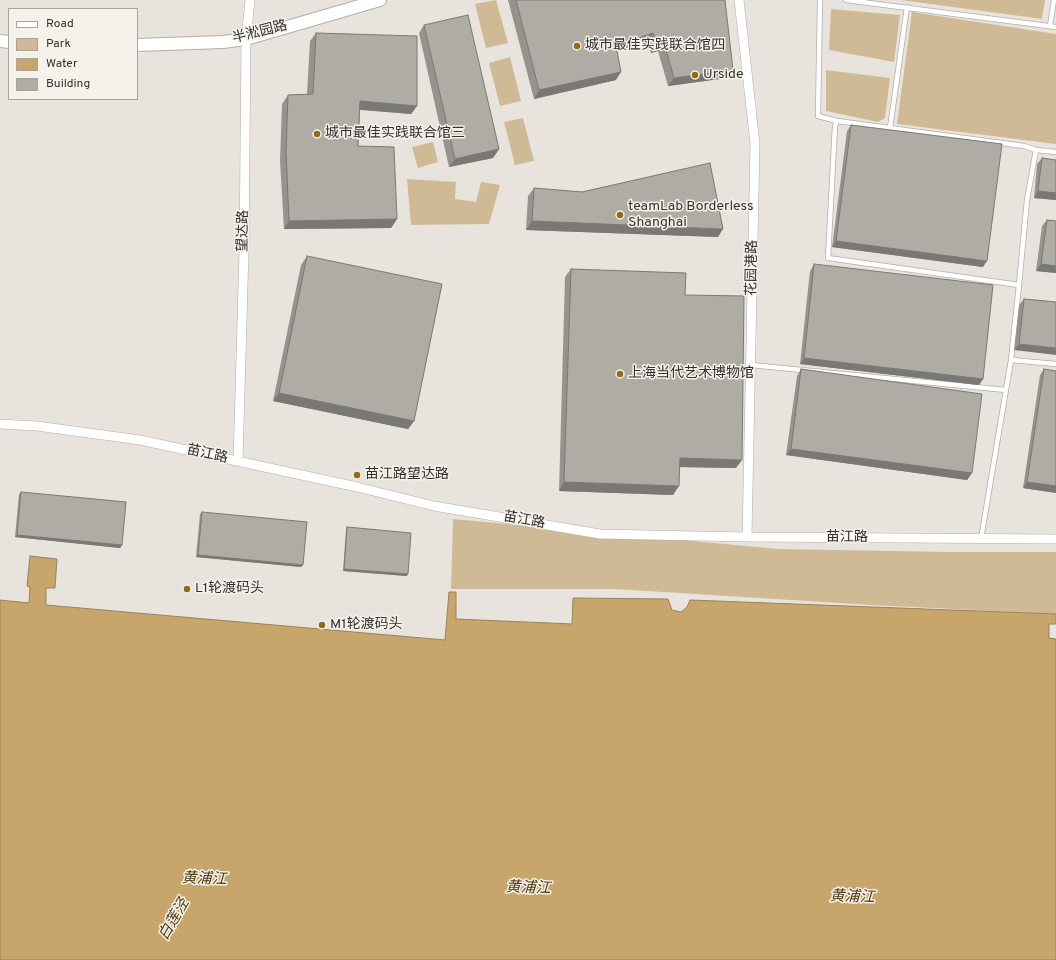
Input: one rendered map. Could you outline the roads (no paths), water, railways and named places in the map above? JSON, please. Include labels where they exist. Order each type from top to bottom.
[{"type":"main road","name":"半淞园路","points":[[138,45],[215,43],[246,40],[380,0]]},
{"type":"street","name":"望达路","points":[[238,461],[244,251],[246,40],[250,0]]},
{"type":"street","name":"花园港路","points":[[739,0],[755,144],[747,537]]},
{"type":"street","name":"苗江路","points":[[0,424],[37,426],[140,440],[357,487],[434,506],[600,534],[747,537],[1056,539]]},
{"type":"lane","points":[[820,0],[818,116],[837,121],[1024,146],[1036,150],[1056,152]]},
{"type":"lane","points":[[846,0],[881,2],[907,7],[1056,27]]},
{"type":"lane","points":[[1050,26],[1054,0]]},
{"type":"lane","points":[[890,128],[907,7]]},
{"type":"lane","points":[[837,121],[835,126],[828,258],[1019,285]]},
{"type":"lane","points":[[981,539],[1011,360],[1027,200],[1036,150]]},
{"type":"lane","points":[[1011,360],[1056,364]]},
{"type":"lane","points":[[751,364],[1006,390]]},
{"type":"water","points":[[30,556],[57,559],[55,588],[46,588],[46,605],[445,640],[449,592],[456,592],[456,619],[572,624],[573,598],[668,599],[672,610],[681,612],[687,607],[690,600],[1056,614],[1056,624],[1049,624],[1049,638],[1056,639],[1056,960],[0,960],[0,600],[29,603],[30,587],[27,586]]},
{"type":"place","name":"城市最佳实践联合馆四","points":[[577,46]]},
{"type":"place","name":"Urside","points":[[695,75]]},
{"type":"place","name":"城市最佳实践联合馆三","points":[[317,134]]},
{"type":"place","name":"teamLab Borderless Shanghai","points":[[620,215]]},
{"type":"place","name":"上海当代艺术博物馆","points":[[620,374]]},
{"type":"place","name":"苗江路望达路","points":[[357,475]]},
{"type":"place","name":"L1轮渡码头","points":[[187,589]]},
{"type":"place","name":"M1轮渡码头","points":[[322,625]]},
{"type":"water label","name":"黄浦江","points":[[204,880]]},
{"type":"water label","name":"黄浦江","points":[[528,889]]},
{"type":"water label","name":"黄浦江","points":[[852,898]]},
{"type":"water label","name":"白莲泾","points":[[175,920]]}]
